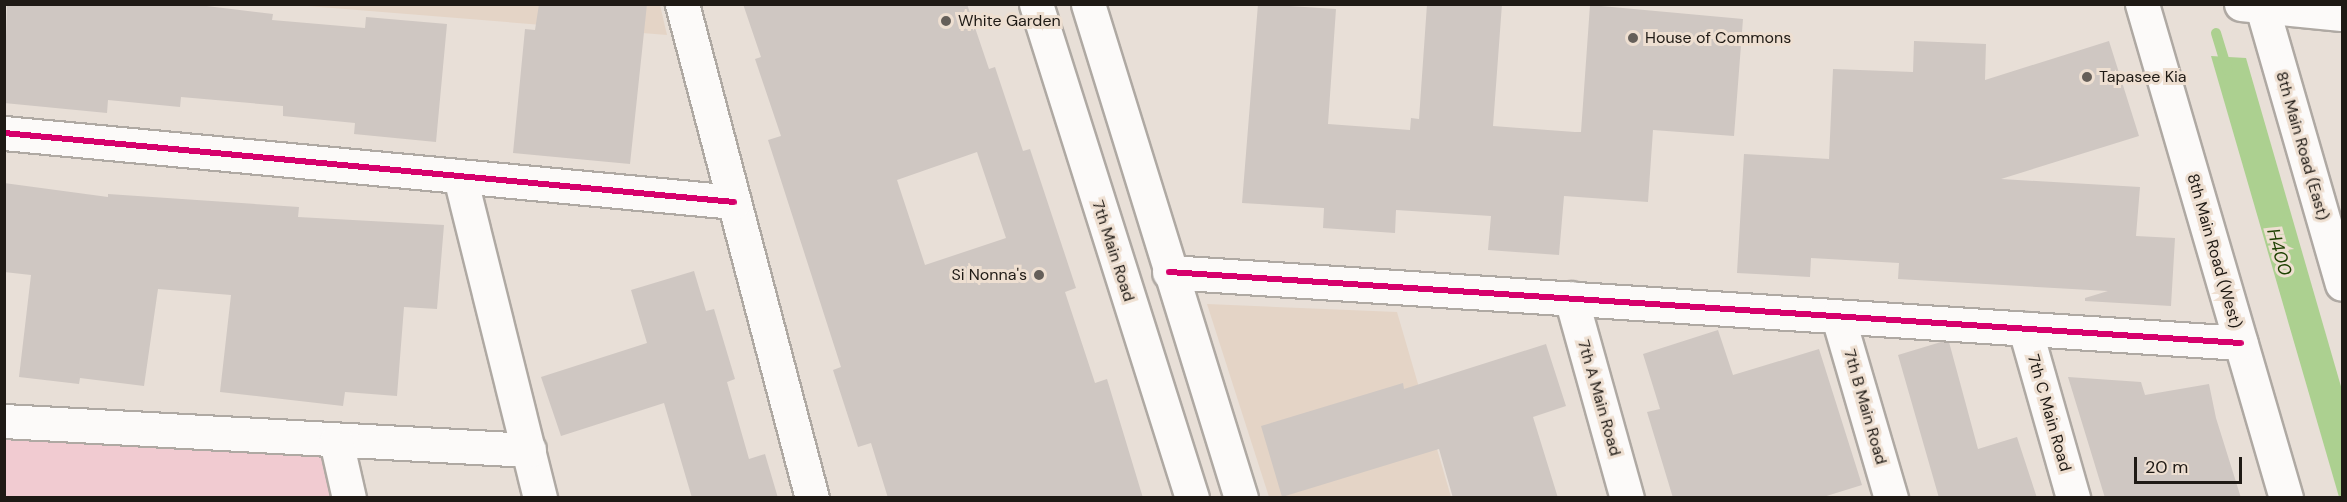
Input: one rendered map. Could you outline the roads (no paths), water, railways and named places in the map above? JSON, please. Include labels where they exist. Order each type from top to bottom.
[{"type":"street","points":[[682,4],[812,498]]},
{"type":"street","name":"7th Main Road","points":[[1036,4],[1192,498]]},
{"type":"street","points":[[1088,4],[1169,272],[1241,498]]},
{"type":"street","name":"8th Main Road (West)","points":[[2142,4],[2286,498]]},
{"type":"street","points":[[2252,6],[2343,14]]},
{"type":"street","name":"8th Main Road (East)","points":[[2252,6],[2343,284]]},
{"type":"street","points":[[4,133],[734,202]]},
{"type":"street","points":[[460,177],[540,498]]},
{"type":"street","points":[[1169,272],[2241,343]]},
{"type":"street","name":"7th A Main Road","points":[[1571,298],[1627,498]]},
{"type":"street","name":"7th B Main Road","points":[[1838,316],[1891,498]]},
{"type":"street","name":"7th C Main Road","points":[[2025,329],[2073,498]]},
{"type":"street","points":[[4,421],[528,450]]},
{"type":"street","points":[[336,441],[349,498]]},
{"type":"water","points":[[2211,56],[2246,58],[2342,390],[2342,497],[2339,497]]},
{"type":"waterway","name":"H400","points":[[2216,33],[2227,70]]},
{"type":"place","name":"White Garden","points":[[946,21]]},
{"type":"place","name":"House of Commons","points":[[1633,38]]},
{"type":"place","name":"Tapasee Kia","points":[[2087,77]]},
{"type":"place","name":"Si Nonna's","points":[[1039,275]]}]
